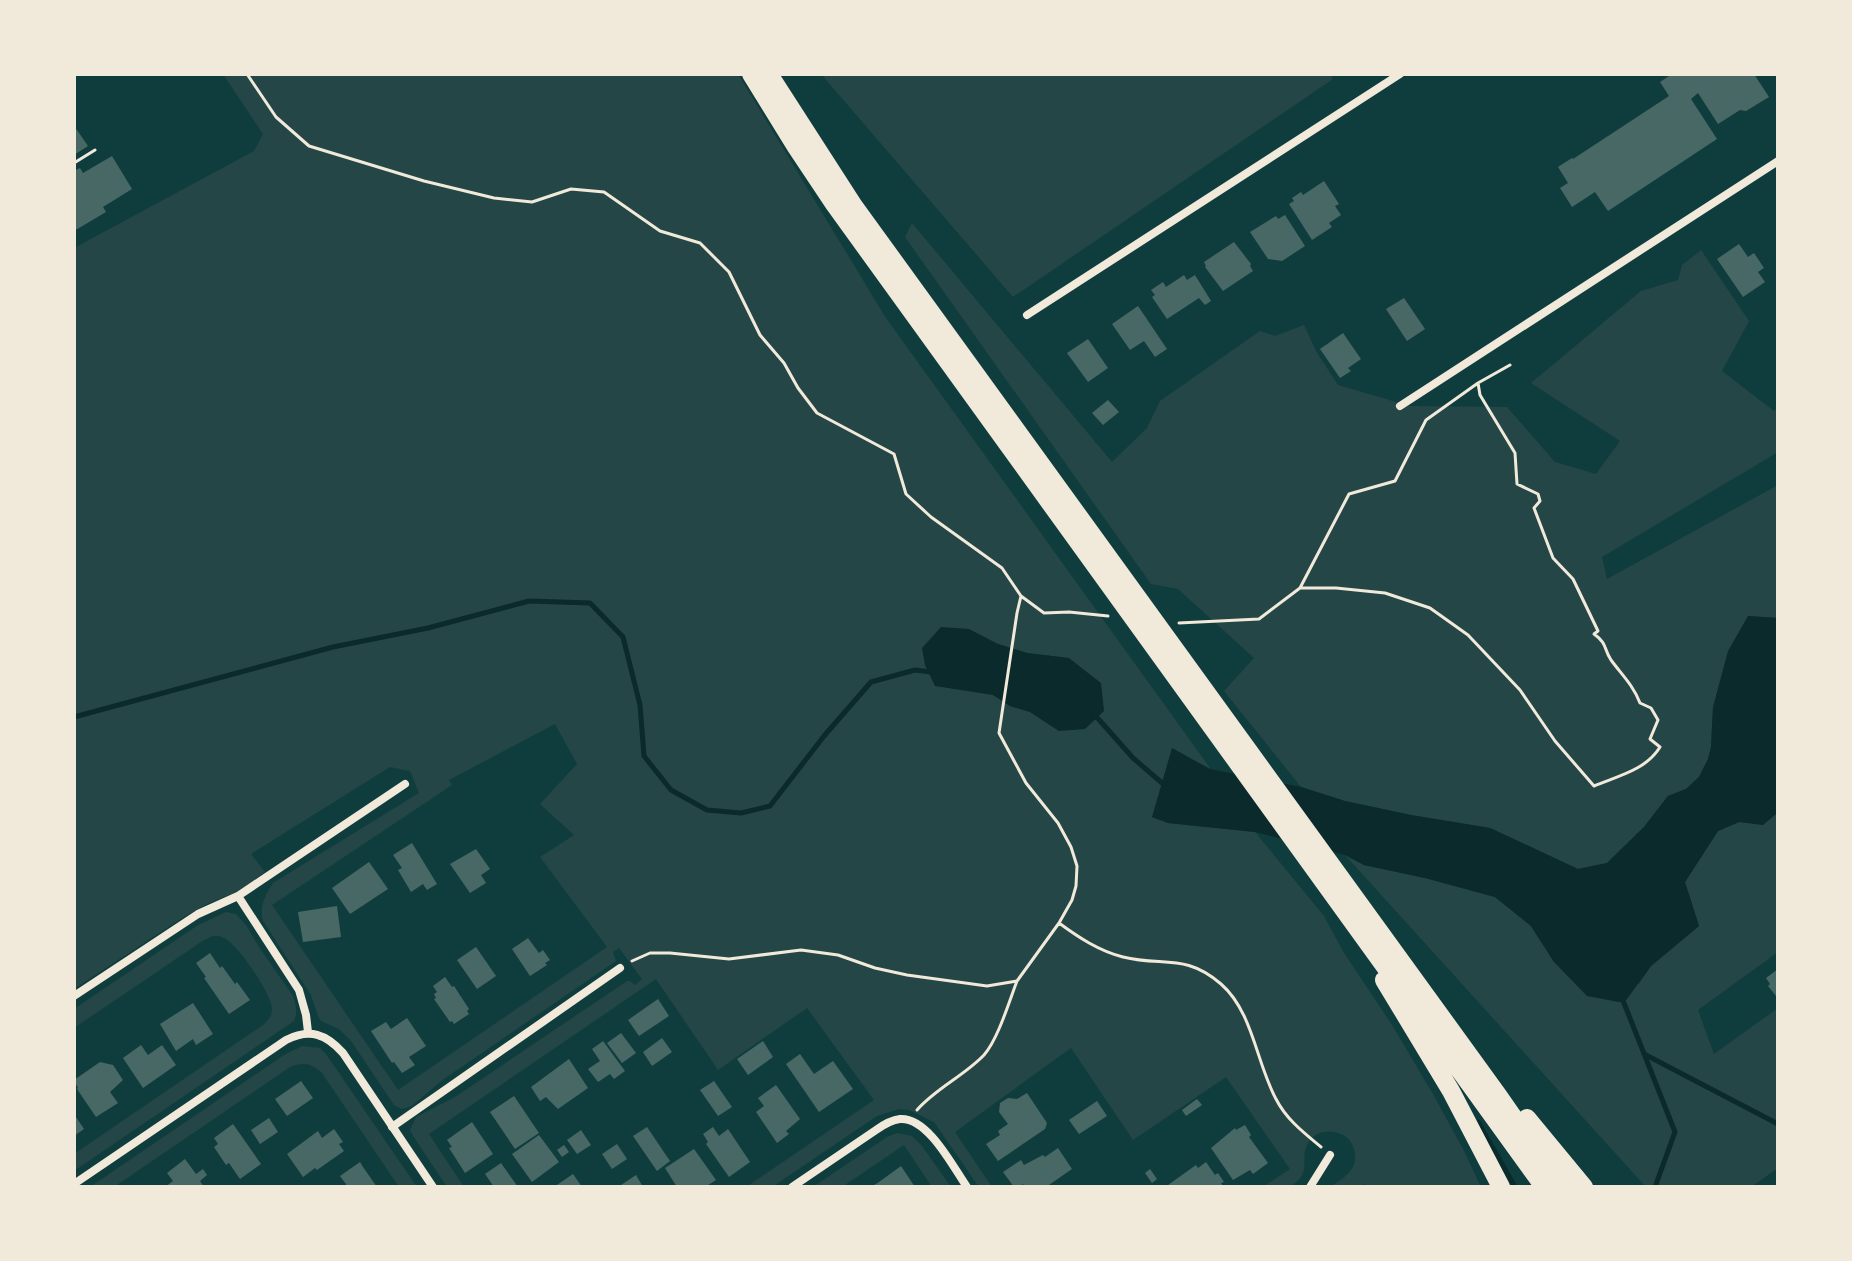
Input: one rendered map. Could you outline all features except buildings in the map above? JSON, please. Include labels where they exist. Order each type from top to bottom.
[{"type":"highway","points":[[751,74],[834,204],[1544,1187]]},
{"type":"highway","points":[[769,74],[854,206],[1562,1187]]},
{"type":"highway","points":[[1375,951],[1385,984],[1431,1056],[1501,1187]]},
{"type":"highway","points":[[1498,1095],[1524,1114],[1584,1187]]},
{"type":"street","points":[[1027,315],[1400,74]]},
{"type":"street","points":[[1400,406],[1778,161]]},
{"type":"street","points":[[74,996],[198,914],[238,896],[405,784]]},
{"type":"street","points":[[238,896],[299,990],[308,1032]]},
{"type":"street","points":[[392,1127],[620,968]]},
{"type":"street","points":[[74,1184],[286,1040],[308,1032],[326,1038],[343,1053],[433,1187]]},
{"type":"street","points":[[792,1187],[876,1130],[900,1119],[909,1120],[931,1134],[967,1187]]},
{"type":"street","points":[[1310,1187],[1330,1155]]},
{"type":"path","points":[[247,74],[276,117],[309,146],[424,181],[494,198],[532,202],[571,189],[604,192],[660,231],[700,243],[729,272],[760,335],[784,363],[817,413],[894,454],[906,494],[931,517],[1002,568],[1021,596],[1044,613],[1113,616]]},
{"type":"path","points":[[74,163],[95,150]]},
{"type":"path","points":[[1173,623],[1259,619],[1300,588],[1349,494],[1395,481],[1426,420],[1478,383],[1510,365]]},
{"type":"path","points":[[1300,588],[1385,593],[1430,608],[1468,635],[1520,690],[1555,741],[1594,786],[1642,766],[1654,756],[1660,747],[1650,739],[1658,720],[1651,708],[1640,703],[1635,689],[1608,656],[1604,641],[1594,634],[1598,631],[1573,579],[1553,558],[1534,508],[1540,501],[1538,494],[1517,484],[1515,453],[1480,395],[1478,383]]},
{"type":"path","points":[[909,1120],[925,1100],[985,1054],[1017,981],[1059,923],[1076,886],[1077,866],[1071,847],[1058,823],[1026,783],[999,733],[1021,596]]},
{"type":"path","points":[[1059,923],[1078,937],[1107,951],[1137,960],[1191,965],[1224,987],[1237,1003],[1276,1100],[1296,1126],[1330,1155]]},
{"type":"path","points":[[620,968],[650,953],[729,959],[801,950],[838,955],[907,975],[987,986],[1017,981]]},
{"type":"shaded area","points":[[223,74],[738,74],[886,318],[1210,768],[1152,817],[1168,823],[1255,832],[1324,916],[1433,1094],[1481,1187],[1368,1187],[1365,1184],[1360,1187],[1330,1187],[1351,1170],[1355,1154],[1346,1137],[1327,1131],[1314,1136],[1308,1143],[1303,1174],[1294,1184],[1283,1188],[1263,1187],[1290,1169],[1226,1077],[1133,1140],[1071,1048],[955,1132],[992,1187],[979,1187],[934,1122],[909,1110],[899,1109],[877,1116],[772,1187],[746,1187],[874,1100],[807,1008],[718,1070],[656,979],[429,1134],[464,1187],[447,1187],[410,1130],[416,1117],[455,1097],[627,981],[635,985],[642,979],[619,948],[613,952],[616,961],[441,1081],[412,1106],[402,1109],[394,1105],[351,1041],[339,1029],[321,1021],[311,995],[263,921],[262,911],[273,883],[419,793],[410,771],[390,767],[251,854],[265,872],[237,892],[182,918],[74,989],[74,248],[254,151],[263,134]],"holes":[[[998,644],[1027,653],[1069,658],[1059,731],[1030,712],[1010,706],[993,695]],[[555,724],[577,764],[540,804],[574,835],[540,857],[607,947],[398,1090],[272,905],[452,785],[449,780]]]},
{"type":"shaded area","points":[[821,74],[1330,74],[1333,79],[1013,297]]},
{"type":"shaded area","points":[[912,223],[1112,462],[1147,428],[1160,401],[1260,331],[1275,336],[1304,325],[1338,385],[1410,406],[1507,407],[1555,462],[1596,474],[1620,441],[1531,383],[1641,291],[1678,280],[1682,265],[1701,250],[1749,321],[1722,371],[1774,411],[1778,408],[1778,452],[1602,557],[1607,579],[1778,485],[1778,618],[1748,616],[1713,707],[1711,747],[1699,777],[1686,789],[1668,796],[1644,827],[1607,863],[1578,869],[1490,828],[1345,801],[1301,787],[1224,691],[1254,658],[1178,589],[1151,584],[905,237]]},
{"type":"shaded area","points":[[1748,616],[1778,618],[1778,808],[1776,814],[1763,825],[1739,822],[1718,831],[1685,882],[1699,926],[1651,966],[1624,1003],[1587,996],[1554,962],[1531,926],[1495,897],[1364,865],[1345,855],[1255,832],[1168,823],[1152,817],[1172,748],[1210,769],[1301,787],[1345,801],[1411,815],[1490,828],[1578,869],[1607,863],[1644,827],[1668,796],[1686,789],[1699,777],[1711,747],[1713,707],[1728,651]]},
{"type":"shaded area","points":[[941,627],[969,629],[998,644],[1027,653],[1069,658],[1101,683],[1104,711],[1085,729],[1059,731],[1030,712],[1010,706],[993,695],[935,686],[925,665],[922,648]]},
{"type":"shaded area","points":[[1778,808],[1778,952],[1698,1010],[1714,1054],[1778,1008],[1778,1168],[1751,1187],[1646,1187],[1345,855],[1364,865],[1495,897],[1531,926],[1554,962],[1639,984],[1651,966],[1699,926],[1685,882],[1718,831],[1739,822],[1763,824],[1776,814]]},
{"type":"shaded area","points":[[226,912],[236,914],[246,925],[293,996],[296,1008],[294,1021],[74,1171],[74,1154],[263,1025],[270,1016],[270,1002],[252,969],[236,948],[222,937],[215,936],[204,940],[74,1028],[74,1009],[198,925]]},
{"type":"shaded area","points":[[302,1046],[320,1048],[326,1054],[417,1187],[399,1187],[322,1073],[311,1065],[303,1064],[290,1067],[114,1187],[90,1187],[284,1055]]},
{"type":"shaded area","points":[[897,1133],[912,1136],[922,1146],[951,1187],[932,1187],[904,1145],[842,1187],[813,1187],[887,1137]]},
{"type":"waterway","points":[[74,717],[333,647],[428,628],[529,601],[590,603],[623,637],[640,705],[644,756],[671,790],[707,810],[741,813],[770,806],[871,682],[915,670],[931,672]]},
{"type":"waterway","points":[[1094,714],[1133,758],[1166,784]]},
{"type":"waterway","points":[[1624,1003],[1675,1132],[1655,1187]]},
{"type":"waterway","points":[[1644,1054],[1778,1124]]},
{"type":"waterway","points":[[1478,1122],[1515,1187]]}]
